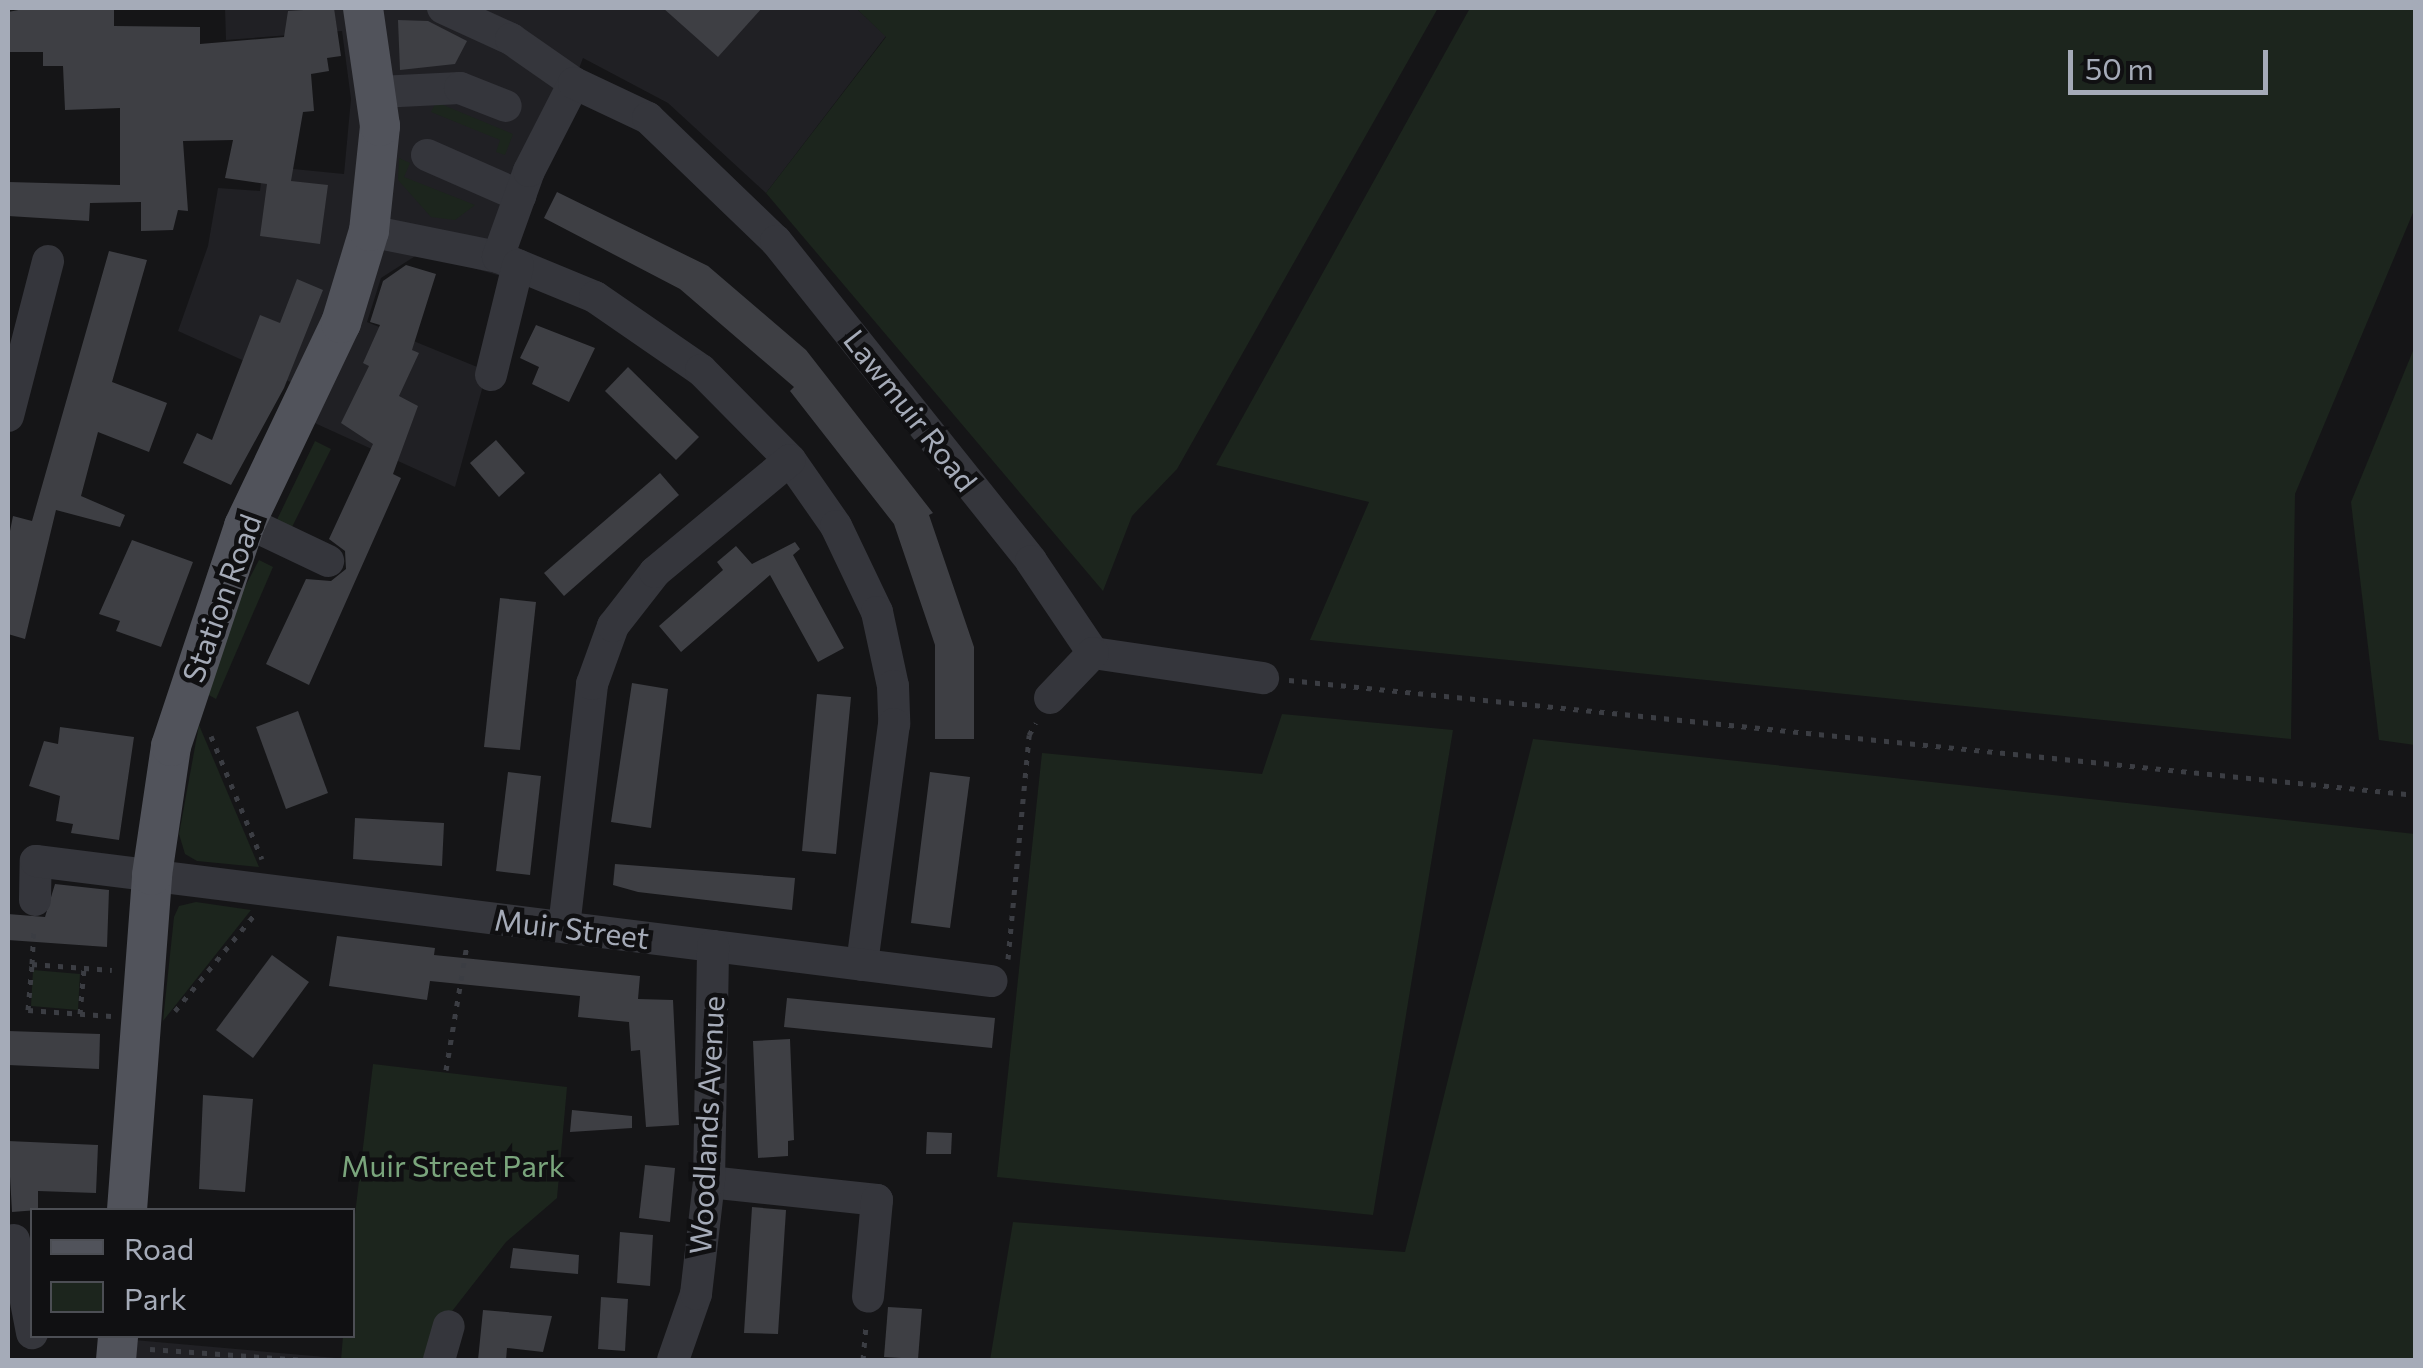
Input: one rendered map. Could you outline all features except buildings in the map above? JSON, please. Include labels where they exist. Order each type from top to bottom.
[{"type":"main road","name":"Station Road","points":[[127,1208],[152,875],[171,746],[246,522],[342,323],[369,231],[379,92],[363,8]]},
{"type":"street","name":"Lawmuir Road","points":[[443,8],[511,39],[574,83],[648,118],[776,241],[1030,561],[1092,652]]},
{"type":"street","points":[[491,375],[520,196],[574,83]]},
{"type":"street","points":[[379,92],[460,88],[506,106]]},
{"type":"street","points":[[427,155],[520,196]]},
{"type":"street","points":[[369,231],[508,261],[595,297],[701,370],[790,460],[866,582],[890,668],[894,724],[862,965]]},
{"type":"street","points":[[8,416],[15,360],[48,261]]},
{"type":"street","points":[[564,927],[592,684],[613,626],[655,572],[790,460]]},
{"type":"street","points":[[246,522],[328,561]]},
{"type":"street","points":[[1050,698],[1092,652],[1263,678]]},
{"type":"street","name":"Muir Street","points":[[35,900],[36,861],[991,982]]},
{"type":"street","name":"Woodlands Avenue","points":[[673,1360],[696,1294],[709,1182],[713,946]]},
{"type":"street","points":[[709,1182],[878,1200],[868,1298]]},
{"type":"street","points":[[14,1240],[26,1327],[38,1360]]},
{"type":"street","points":[[439,1360],[449,1326]]},
{"type":"path","points":[[1263,678],[2416,795]]},
{"type":"path","points":[[35,900],[28,1010],[80,1014],[140,1037],[275,890],[190,684]]},
{"type":"path","points":[[991,982],[1008,965],[1029,736],[1050,698]]},
{"type":"path","points":[[446,1070],[472,916]]},
{"type":"path","points":[[32,964],[145,972]]},
{"type":"path","points":[[80,1014],[84,968]]},
{"type":"path","points":[[863,1360],[868,1298]]},
{"type":"path","points":[[112,1352],[304,1360]]},
{"type":"shaded area","points":[[225,8],[856,8],[886,36],[766,193],[668,103],[583,58],[501,276],[420,253],[381,278],[367,322],[487,371],[455,487],[284,409],[295,384],[178,331],[208,246],[218,188],[260,191],[263,166],[344,174],[351,99],[342,31],[226,40]]},
{"type":"shaded area","points":[[134,1340],[359,1360],[134,1360]]},
{"type":"green space","points":[[856,8],[1438,8],[1177,469],[1132,516],[1103,591],[766,193],[886,37]]},
{"type":"green space","points":[[1470,8],[2415,8],[2415,208],[2295,494],[2291,739],[1310,640],[1369,502],[1216,465]]},
{"type":"green space","points":[[436,102],[513,134],[505,155],[496,152],[500,140],[431,112]]},
{"type":"green space","points":[[399,158],[410,163],[404,177],[475,205],[455,220],[431,217],[398,180]]},
{"type":"green space","points":[[2415,346],[2416,745],[2379,740],[2351,502]]},
{"type":"green space","points":[[315,441],[331,449],[287,537],[272,530]]},
{"type":"green space","points":[[259,560],[273,567],[216,699],[207,694],[228,619]]},
{"type":"green space","points":[[1282,714],[1453,730],[1373,1215],[997,1177],[1042,753],[1262,774]]},
{"type":"green space","points":[[199,725],[259,867],[197,861],[185,854],[179,834]]},
{"type":"green space","points":[[1533,739],[2415,834],[2415,1360],[990,1360],[1013,1222],[1405,1252]]},
{"type":"green space","points":[[196,902],[251,910],[163,1021],[174,917],[179,906]]},
{"type":"green space","points":[[33,970],[80,974],[78,1010],[31,1006]]},
{"type":"green space","name":"Muir Street Park","points":[[373,1064],[567,1087],[557,1198],[506,1242],[442,1324],[428,1360],[341,1360],[343,1338],[355,1338],[355,1214]]}]
